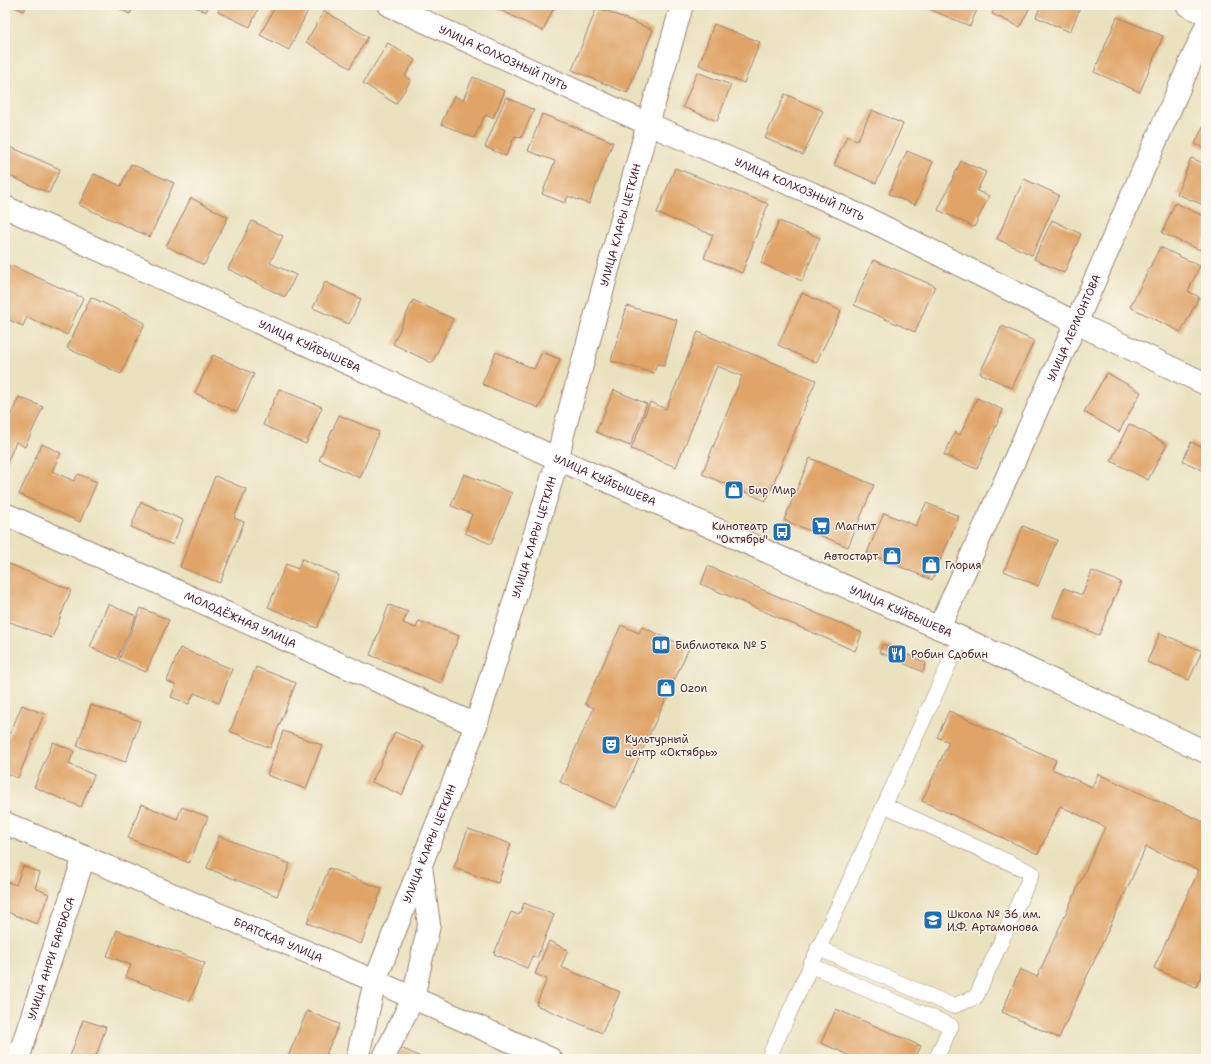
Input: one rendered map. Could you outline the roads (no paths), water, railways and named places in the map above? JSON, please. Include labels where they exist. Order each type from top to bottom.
[{"type":"street","name":"УЛИЦА КОЛХОЗНЫЙ ПУТЬ","points":[[389,5],[648,124],[811,193],[880,225],[1076,323],[1206,384]]},
{"type":"street","name":"УЛИЦА КЛАРЫ ЦЕТКИН","points":[[357,1059],[374,981],[476,725],[558,459],[563,434],[682,5]]},
{"type":"street","points":[[1187,5],[1206,14]]},
{"type":"street","name":"УЛИЦА ЛЕРМОНТОВА","points":[[939,628],[1076,323],[1206,27]]},
{"type":"street","name":"УЛИЦА КУЙБЫШЕВА","points":[[5,207],[558,459],[939,628],[1206,752]]},
{"type":"street","name":"МОЛОДЁЖНАЯ УЛИЦА","points":[[5,514],[476,725]]},
{"type":"street","name":"БРАТСКАЯ УЛИЦА","points":[[5,823],[414,998],[550,1059]]},
{"type":"street","name":"УЛИЦА АНРИ БАРБЮСА","points":[[18,1059],[84,857]]},
{"type":"street","points":[[383,1059],[414,998],[429,925],[420,865]]},
{"type":"lane","points":[[768,1059],[960,638]]},
{"type":"lane","points":[[818,948],[953,1006],[976,997],[1032,873],[884,805]]},
{"type":"lane","points":[[810,965],[951,1026],[936,1059]]},
{"type":"place","name":"Бир Мир","points":[[734,490]]},
{"type":"place","name":"Магнит","points":[[821,526]]},
{"type":"place","name":"Кинотеатр \"Октябрь\"","points":[[782,532]]},
{"type":"place","name":"Автостарт","points":[[892,556]]},
{"type":"place","name":"Глория","points":[[931,565]]},
{"type":"place","name":"Библиотека № 5","points":[[661,645]]},
{"type":"place","name":"Робин Сдобин","points":[[897,654]]},
{"type":"place","name":"Ozon","points":[[666,688]]},
{"type":"place","name":"Культурный центр «Октябрь»","points":[[611,745]]},
{"type":"place","name":"Школа № 36 им. И.Ф. Артамонова","points":[[933,920]]}]
